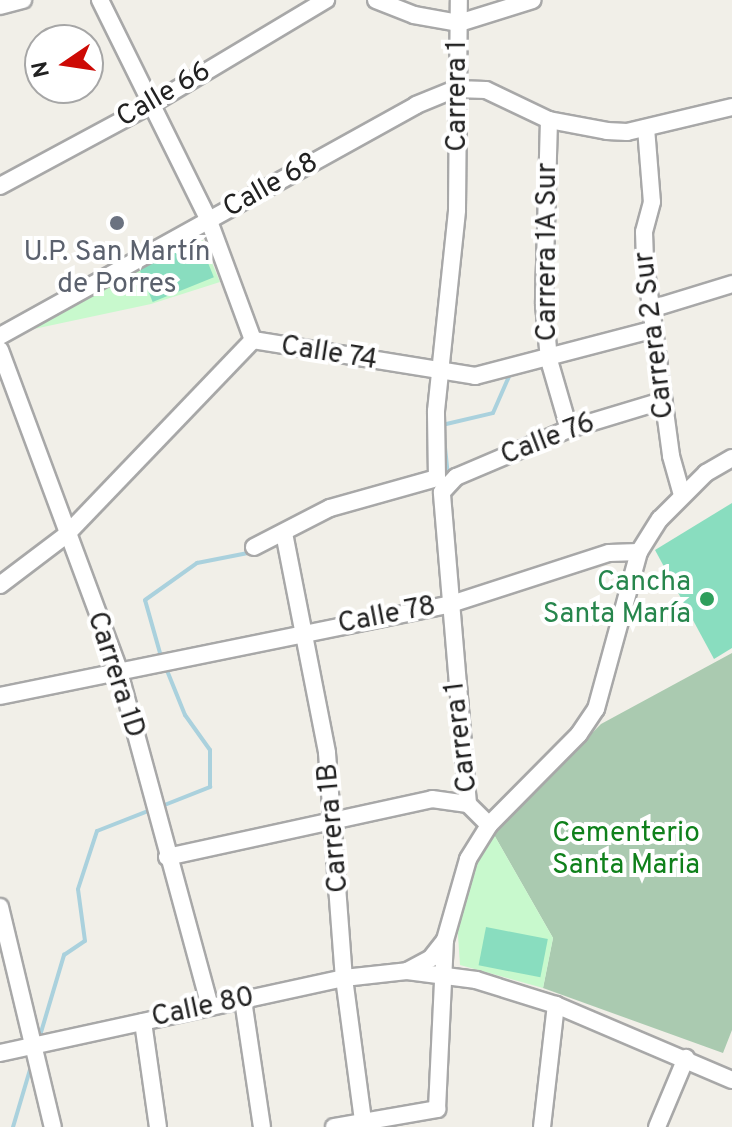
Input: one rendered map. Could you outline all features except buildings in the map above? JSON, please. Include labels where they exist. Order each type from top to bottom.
[{"type":"street","points":[[0,6],[23,0]]},
{"type":"street","points":[[100,0],[209,221],[253,340]]},
{"type":"street","name":"Calle 66","points":[[0,186],[152,104],[326,0]]},
{"type":"street","points":[[376,0],[414,15],[459,23],[533,0]]},
{"type":"street","name":"Carrera 1","points":[[364,1124],[437,1109],[447,974],[445,940],[468,859],[489,825],[468,804],[436,411],[457,210],[455,89],[459,0]]},
{"type":"street","name":"Calle 68","points":[[0,336],[416,105],[455,89],[486,90],[549,120],[607,131],[646,128],[732,107]]},
{"type":"street","name":"Carrera 1A Sur","points":[[549,120],[542,234],[549,360],[569,429]]},
{"type":"street","name":"Carrera 2 Sur","points":[[646,128],[652,202],[643,246],[654,308],[662,401],[682,495]]},
{"type":"street","points":[[654,308],[732,284]]},
{"type":"street","name":"Calle 74","points":[[0,585],[66,535],[253,340],[475,376],[549,360],[655,329]]},
{"type":"street","name":"Carrera 1D","points":[[0,350],[66,535],[118,668],[210,1007]]},
{"type":"street","name":"Calle 76","points":[[254,547],[286,537],[330,508],[440,485],[569,429],[662,401]]},
{"type":"street","points":[[489,825],[579,734],[596,709],[639,552],[682,495],[732,458]]},
{"type":"street","name":"Carrera 1B","points":[[286,537],[307,631],[335,819],[344,978],[364,1124]]},
{"type":"street","name":"Calle 78","points":[[0,696],[118,668],[451,604],[570,563],[609,553],[639,552]]},
{"type":"street","points":[[167,857],[432,799],[468,804]]},
{"type":"street","points":[[0,907],[31,1046],[53,1127]]},
{"type":"street","name":"Calle 80","points":[[407,971],[431,958],[445,940]]},
{"type":"street","name":"Calle 80","points":[[0,1053],[344,978],[407,971],[447,974],[556,1005],[732,1080]]},
{"type":"street","points":[[243,1000],[262,1127]]},
{"type":"street","points":[[542,1127],[556,1005]]},
{"type":"street","points":[[143,1022],[158,1127]]},
{"type":"street","points":[[657,1127],[686,1058]]},
{"type":"street","points":[[334,1127],[364,1124]]},
{"type":"green space","points":[[200,234],[220,282],[151,304],[15,333]]},
{"type":"green space","points":[[200,243],[214,277],[153,302],[139,268]]},
{"type":"green space","name":"Cancha Santa María","points":[[732,503],[732,648],[714,659],[655,550]]},
{"type":"green space","name":"Cementerio Santa Maria","points":[[732,653],[732,1030],[723,1053],[543,988],[553,938],[493,833],[601,724]]},
{"type":"green space","points":[[493,833],[553,938],[543,988],[460,965],[457,920],[467,876]]},
{"type":"green space","points":[[486,927],[548,939],[540,977],[479,965]]},
{"type":"waterway","points":[[442,425],[493,413],[510,374]]},
{"type":"waterway","points":[[444,438],[448,476]]},
{"type":"waterway","points":[[162,660],[145,600],[197,563],[253,552]]},
{"type":"waterway","points":[[162,806],[210,787],[210,750],[185,715],[166,668]]},
{"type":"waterway","points":[[39,1039],[64,955],[85,941],[78,889],[97,831],[153,809]]},
{"type":"waterway","points":[[13,1127],[32,1063]]},
{"type":"place","name":"U.P. San Martín de Porres","points":[[117,223]]},
{"type":"place","name":"Cancha Santa María","points":[[707,599]]}]
